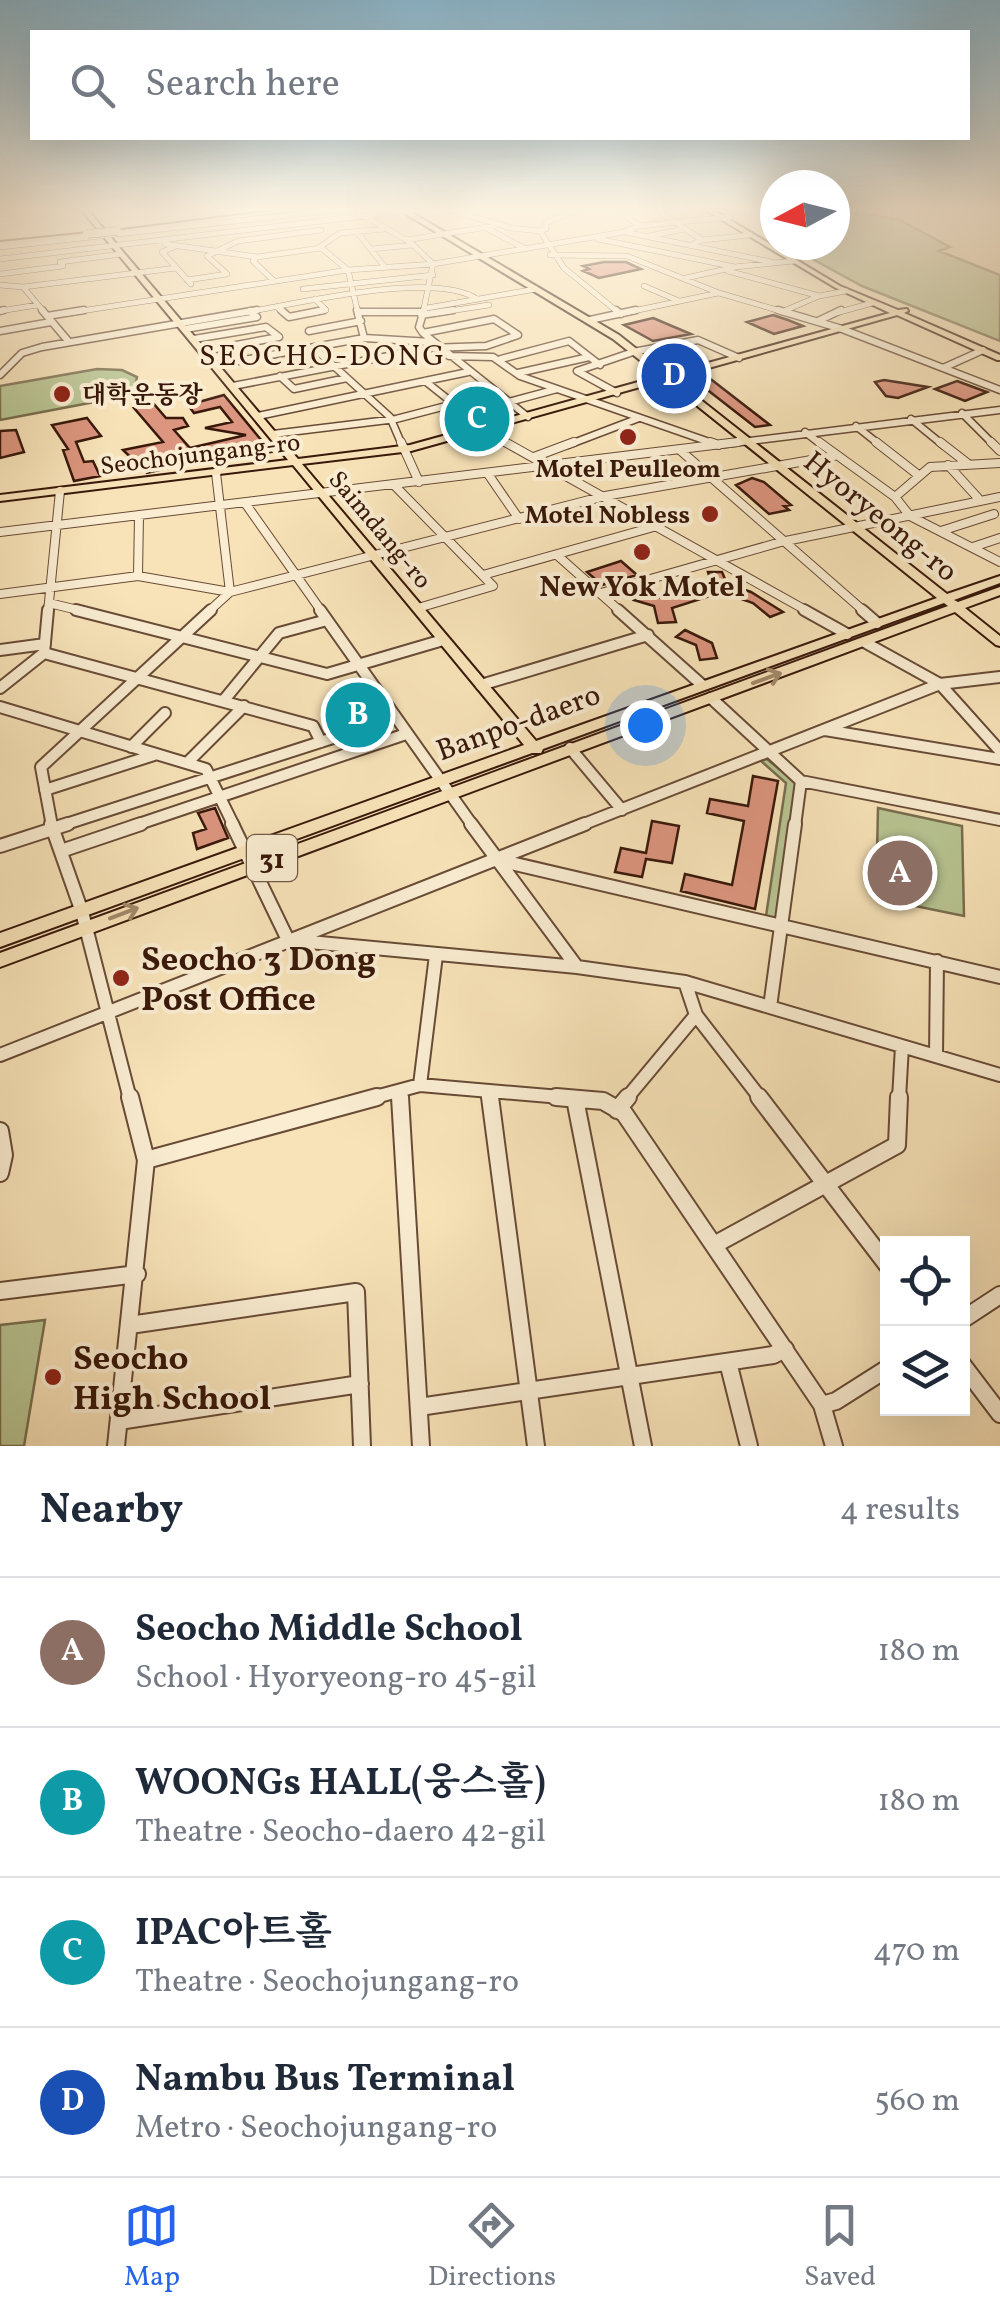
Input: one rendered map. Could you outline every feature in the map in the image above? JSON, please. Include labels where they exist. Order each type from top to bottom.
[{"type":"main road","name":"Saimdang-ro","points":[[139,275],[538,752]]},
{"type":"main road","name":"Hyoryeong-ro","points":[[514,275],[590,320],[633,352],[1000,642]]},
{"type":"main road","points":[[819,275],[872,303],[1000,354]]},
{"type":"main road","points":[[829,275],[900,312],[1000,354]]},
{"type":"main road","name":"Seochojungang-ro","points":[[0,498],[404,449],[900,312]]},
{"type":"main road","points":[[872,320],[929,325]]},
{"type":"main road","name":"Banpo-daero","points":[[0,960],[84,920],[444,786],[707,692],[866,643],[1000,579]]},
{"type":"main road","name":"Banpo-daero","points":[[538,752],[570,748],[877,623],[1000,591]]},
{"type":"main road","name":"Banpo-daero","points":[[0,940],[84,920]]},
{"type":"street","points":[[69,275],[72,281]]},
{"type":"street","points":[[0,285],[22,287],[117,275]]},
{"type":"street","points":[[183,275],[198,292]]},
{"type":"street","points":[[187,280],[217,275]]},
{"type":"street","points":[[268,275],[274,281]]},
{"type":"street","points":[[0,331],[158,298],[310,275]]},
{"type":"street","points":[[349,275],[364,338]]},
{"type":"street","points":[[304,289],[427,275]]},
{"type":"street","points":[[433,275],[419,327],[438,348],[528,416]]},
{"type":"street","points":[[570,275],[621,314]]},
{"type":"street","points":[[675,275],[719,293],[842,329],[1000,390]]},
{"type":"street","points":[[684,279],[700,275]]},
{"type":"street","points":[[745,275],[819,296]]},
{"type":"street","points":[[277,306],[290,317],[326,310],[292,278]]},
{"type":"street","points":[[644,286],[680,301]]},
{"type":"street","points":[[22,287],[69,342]]},
{"type":"street","points":[[360,317],[423,313],[536,288]]},
{"type":"street","points":[[0,375],[24,352],[69,342],[256,317],[250,311],[354,294],[462,289],[476,302]]},
{"type":"street","points":[[392,290],[394,312]]},
{"type":"street","points":[[783,312],[819,296],[846,291]]},
{"type":"street","points":[[590,320],[719,293]]},
{"type":"street","points":[[0,307],[34,302]]},
{"type":"street","points":[[324,346],[309,330],[394,312],[423,313],[476,302],[490,305]]},
{"type":"street","points":[[818,321],[872,303]]},
{"type":"street","points":[[233,386],[438,348],[486,346],[518,335],[494,320],[424,333]]},
{"type":"street","points":[[194,339],[266,327],[279,338],[204,351]]},
{"type":"street","points":[[216,366],[364,338],[431,342]]},
{"type":"street","points":[[617,393],[577,370],[633,352],[698,340],[739,358]]},
{"type":"street","points":[[448,356],[478,355],[501,360],[569,342],[600,364]]},
{"type":"street","points":[[314,348],[391,419],[418,482]]},
{"type":"street","points":[[942,368],[983,350]]},
{"type":"street","points":[[517,374],[589,356]]},
{"type":"street","points":[[501,360],[517,374],[720,445]]},
{"type":"street","points":[[258,416],[468,372]]},
{"type":"street","points":[[280,376],[294,389],[347,378]]},
{"type":"street","points":[[426,381],[454,404]]},
{"type":"street","points":[[509,402],[558,389]]},
{"type":"street","points":[[273,434],[391,419],[496,392]]},
{"type":"street","points":[[0,532],[551,468],[805,432],[1000,410]]},
{"type":"street","points":[[962,412],[1000,450]]},
{"type":"street","points":[[534,457],[640,418]]},
{"type":"street","points":[[910,419],[968,464]]},
{"type":"street","points":[[856,426],[917,474]]},
{"type":"street","points":[[484,430],[847,634]]},
{"type":"street","points":[[805,432],[895,497],[910,516],[1000,562]]},
{"type":"street","points":[[681,452],[877,623]]},
{"type":"street","name":"Hyoryeong-ro","points":[[779,466],[834,456]]},
{"type":"street","points":[[988,463],[1000,477]]},
{"type":"street","points":[[895,497],[917,474],[930,467],[1000,463]]},
{"type":"street","points":[[948,465],[974,499],[997,515]]},
{"type":"street","points":[[0,594],[138,576],[230,592],[604,496],[779,466]]},
{"type":"street","points":[[216,473],[230,592]]},
{"type":"street","points":[[488,474],[519,519]]},
{"type":"street","points":[[394,485],[493,586],[418,608]]},
{"type":"street","points":[[0,688],[44,648],[60,492]]},
{"type":"street","points":[[601,593],[782,542],[1000,496]]},
{"type":"street","points":[[245,503],[406,734],[578,967]]},
{"type":"street","points":[[138,576],[140,515]]},
{"type":"street","points":[[940,531],[997,515]]},
{"type":"street","points":[[484,575],[658,526]]},
{"type":"street","points":[[973,547],[1000,538]]},
{"type":"street","points":[[558,554],[801,781],[1000,820]]},
{"type":"street","points":[[116,1446],[146,1160],[84,920],[52,828],[41,767],[230,592]]},
{"type":"street","points":[[49,603],[327,674],[444,640]]},
{"type":"street","points":[[224,700],[279,633],[326,620]]},
{"type":"street","points":[[482,685],[648,635]]},
{"type":"street","points":[[866,643],[940,684],[1000,750]]},
{"type":"street","points":[[0,650],[44,648],[313,726],[321,742]]},
{"type":"street","points":[[0,1055],[940,684],[1000,677]]},
{"type":"street","points":[[0,706],[206,769],[288,940]]},
{"type":"street","points":[[187,763],[244,706]]},
{"type":"street","points":[[131,747],[165,713]]},
{"type":"street","points":[[0,846],[395,718]]},
{"type":"street","points":[[824,730],[1000,760]]},
{"type":"street","points":[[60,851],[406,734]]},
{"type":"street","name":"Banpo-daero","points":[[570,748],[622,810]]},
{"type":"street","points":[[45,790],[156,754]]},
{"type":"street","points":[[770,1007],[801,781]]},
{"type":"street","points":[[497,860],[1000,977]]},
{"type":"street","points":[[288,940],[578,967],[684,982],[1000,1075]]},
{"type":"street","points":[[420,1085],[436,955]]},
{"type":"street","points":[[936,1056],[937,961]]},
{"type":"street","points":[[684,982],[696,1016],[880,1256]]},
{"type":"street","points":[[617,1110],[696,1016]]},
{"type":"street","points":[[714,1245],[823,1182],[896,1146],[902,1046]]},
{"type":"street","points":[[146,1160],[420,1085],[603,1101],[624,1113],[822,1404],[834,1446]]},
{"type":"street","points":[[489,1091],[536,1446]]},
{"type":"street","points":[[400,1092],[422,1446]]},
{"type":"street","points":[[575,1099],[643,1446]]},
{"type":"street","points":[[0,1132],[4,1155],[0,1173]]},
{"type":"street","points":[[0,1290],[136,1274]]},
{"type":"street","points":[[130,1325],[356,1292],[362,1446]]},
{"type":"street","points":[[970,1315],[1000,1295]]},
{"type":"street","points":[[419,1407],[773,1355],[784,1349]]},
{"type":"street","points":[[728,1362],[749,1446]]},
{"type":"street","points":[[822,1404],[836,1401],[880,1373]]},
{"type":"street","points":[[970,1375],[1000,1414]]},
{"type":"street","points":[[119,1421],[360,1384]]},
{"type":"green space","points":[[843,275],[1000,275],[1000,341],[862,286]]},
{"type":"green space","name":"대학운동장","points":[[97,369],[122,370],[137,377],[135,387],[121,397],[0,420],[0,386]]},
{"type":"green space","points":[[767,759],[796,783],[776,919],[766,916],[786,783],[761,761]]},
{"type":"green space","points":[[878,808],[962,826],[964,916],[876,898]]},
{"type":"green space","points":[[45,1320],[24,1446],[0,1446],[0,1325]]},
{"type":"building","points":[[773,315],[803,326],[774,334],[747,322]]},
{"type":"building","points":[[653,318],[691,334],[653,341],[624,325]]},
{"type":"building","points":[[708,377],[770,425],[755,427],[705,388]]},
{"type":"building","points":[[957,381],[987,392],[965,401],[935,389]]},
{"type":"building","points":[[875,382],[928,387],[898,398],[886,396]]},
{"type":"building","points":[[224,395],[271,452],[221,462],[213,451],[193,456],[197,461],[147,473],[123,450],[163,442],[134,408],[154,404],[166,418],[183,418],[188,426],[174,430],[190,448],[246,435],[205,428],[232,422],[220,407],[194,413],[188,405]]},
{"type":"building","points":[[87,418],[101,436],[76,442],[84,462],[93,461],[100,476],[74,481],[63,450],[68,449],[52,425]]},
{"type":"building","points":[[16,430],[24,452],[0,458],[0,431]]},
{"type":"building","points":[[752,478],[764,482],[791,505],[784,506],[789,510],[769,514],[736,485]]},
{"type":"building","points":[[621,561],[637,575],[602,585],[587,572]]},
{"type":"building","points":[[708,572],[722,572],[727,584],[751,592],[783,612],[770,617],[753,603],[722,592],[672,608],[676,622],[658,623],[654,606],[634,600],[641,592],[662,598],[711,583]]},
{"type":"building","points":[[685,630],[712,643],[717,658],[700,660],[696,645],[676,637]]},
{"type":"building","points":[[753,776],[778,781],[755,909],[681,891],[685,874],[732,885],[744,821],[707,813],[710,799],[748,806]]},
{"type":"building","points":[[215,808],[228,838],[197,849],[193,833],[206,829],[198,813]]},
{"type":"building","points":[[652,821],[679,826],[672,863],[646,859],[642,877],[615,872],[621,848],[646,853]]},
{"type":"place","name":"Nambu Bus Terminal","points":[[674,376]]},
{"type":"place","name":"대학운동장","points":[[62,394]]},
{"type":"place","name":"IPAC아트홀","points":[[477,419]]},
{"type":"place","name":"Motel Peulleom","points":[[628,437]]},
{"type":"place","name":"Motel Nobless","points":[[710,514]]},
{"type":"place","name":"New Yok Motel","points":[[642,552]]},
{"type":"place","name":"WOONGs HALL(웅스홀)","points":[[358,715]]},
{"type":"place","name":"Seocho Middle School","points":[[900,873]]},
{"type":"place","name":"Seocho 3 Dong Post Office","points":[[121,978]]},
{"type":"place","name":"Seocho High School","points":[[53,1377]]},
{"type":"district","name":"SEOCHO-DONG","points":[[323,355]]}]
